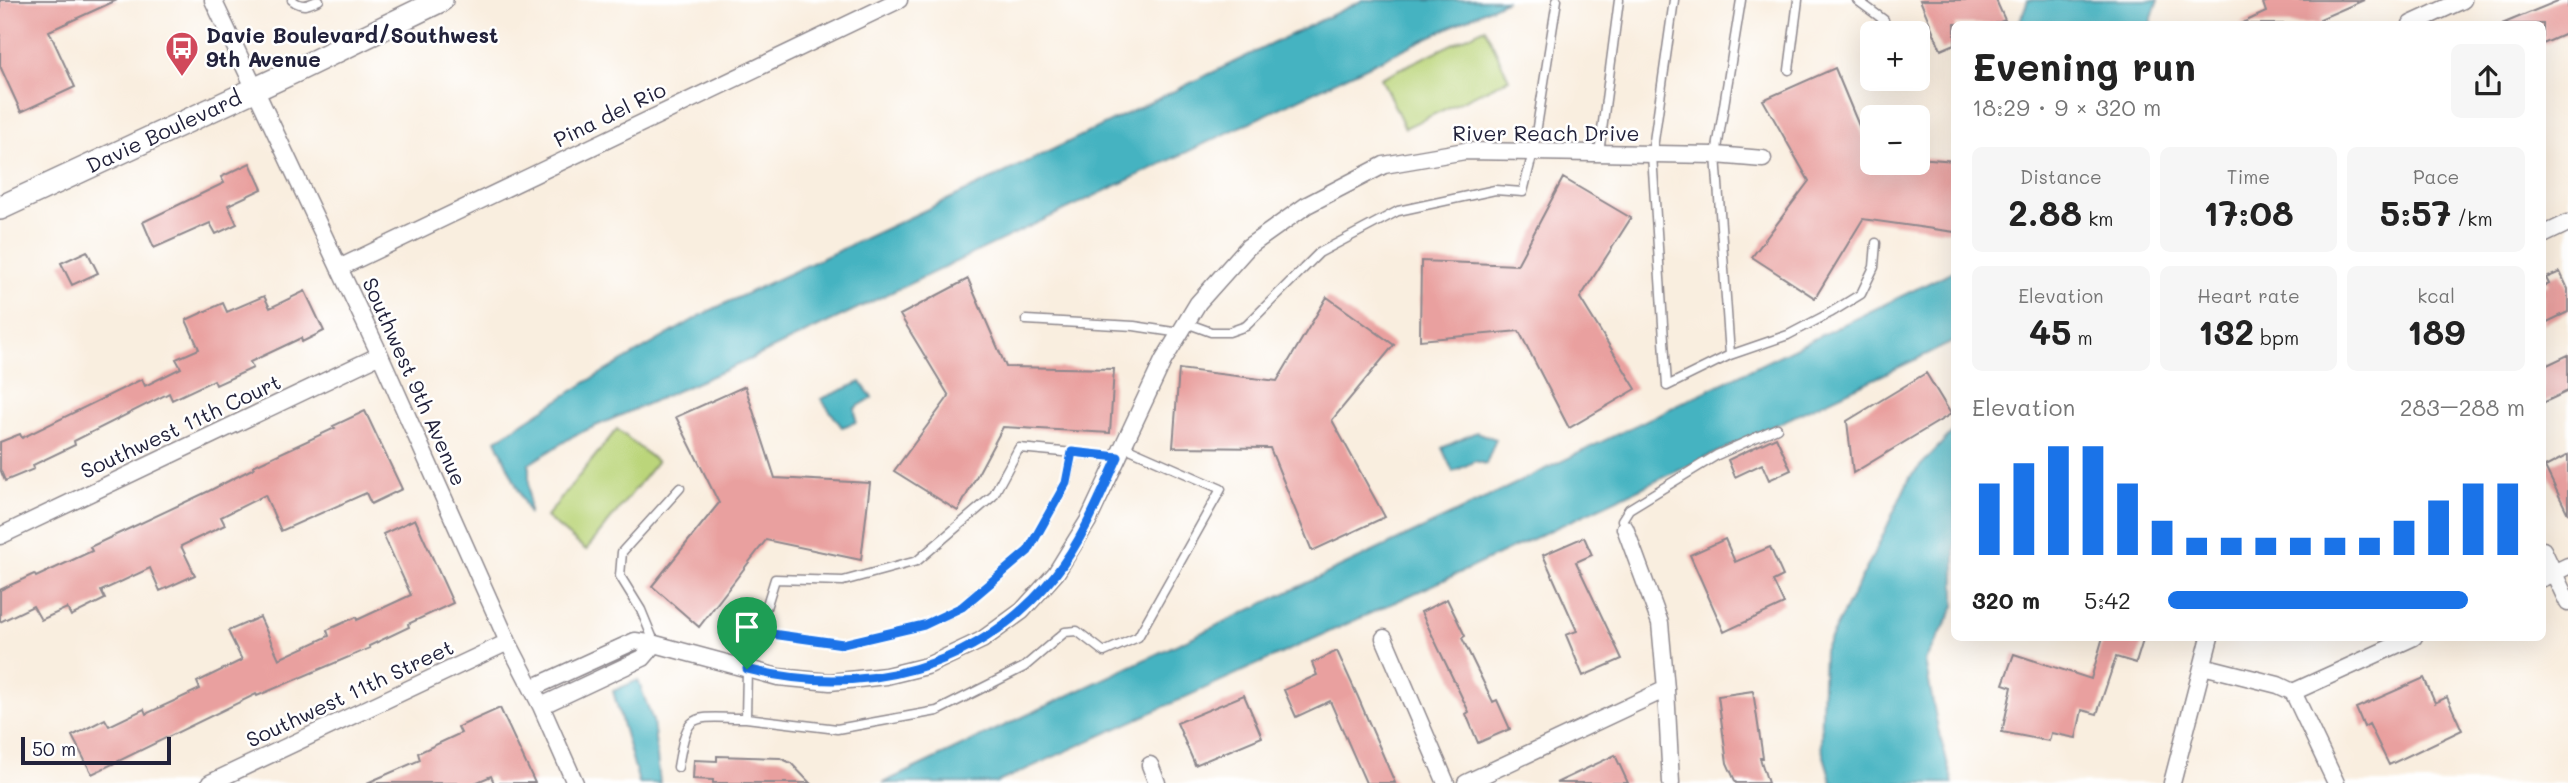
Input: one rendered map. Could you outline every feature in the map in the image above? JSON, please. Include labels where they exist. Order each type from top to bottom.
[{"type":"main road","name":"Davie Boulevard","points":[[0,208],[441,0]]},
{"type":"street","name":"Southwest 9th Avenue","points":[[213,0],[380,355],[508,642],[541,706],[575,783]]},
{"type":"street","name":"Pina del Rio","points":[[339,268],[898,0]]},
{"type":"street","points":[[2418,21],[2463,0]]},
{"type":"street","name":"River Reach Drive","points":[[532,688],[635,641],[778,677],[830,682],[886,676],[928,666],[982,640],[1022,611],[1056,573],[1088,521],[1163,361],[1198,303],[1248,247],[1307,205],[1384,165],[1465,151],[1716,155],[1763,159]]},
{"type":"street","points":[[2546,234],[2568,223]]},
{"type":"street","name":"Southwest 11th Court","points":[[0,536],[380,355]]},
{"type":"street","points":[[1625,528],[1660,622],[1671,783]]},
{"type":"street","points":[[2546,556],[2568,603]]},
{"type":"street","points":[[1384,638],[1446,783]]},
{"type":"street","points":[[2172,783],[2209,641]]},
{"type":"street","points":[[2293,692],[2405,641]]},
{"type":"street","name":"Southwest 11th Street","points":[[210,783],[508,642]]},
{"type":"street","points":[[541,706],[643,658],[655,644]]},
{"type":"street","points":[[2203,666],[2278,685],[2293,692],[2336,783]]},
{"type":"street","points":[[1466,783],[1666,689]]},
{"type":"street","points":[[1150,765],[1157,783]]},
{"type":"lane","points":[[292,0],[298,5],[319,0]]},
{"type":"lane","points":[[1026,320],[1229,332],[1246,326],[1319,253],[1398,211],[1495,190],[1523,192],[1534,152],[1557,0]]},
{"type":"lane","points":[[1599,153],[1619,0]]},
{"type":"lane","points":[[1674,0],[1652,155],[1667,386],[1730,355],[1788,335],[1861,294],[1874,267],[1876,243]]},
{"type":"lane","points":[[1730,355],[1716,155],[1741,0]]},
{"type":"lane","points":[[1789,70],[1798,0]]},
{"type":"lane","points":[[1857,0],[1884,20]]},
{"type":"lane","points":[[1625,528],[1622,520],[1629,509],[1717,455],[1777,428]]},
{"type":"lane","points":[[678,767],[684,731],[698,718],[746,718],[837,729],[937,711],[1024,667],[1065,632],[1077,631],[1104,652],[1138,638],[1221,489],[1121,452],[1019,448],[993,496],[918,561],[843,582],[775,579],[747,669],[746,718]]},
{"type":"lane","points":[[758,632],[843,644],[924,625],[962,607],[1028,551],[1066,483],[1072,452]]},
{"type":"lane","points":[[655,644],[641,610],[620,576],[622,552],[680,488]]},
{"type":"green space","points":[[1485,28],[1509,79],[1405,128],[1381,78]]},
{"type":"green space","points":[[617,429],[657,462],[586,550],[546,517]]},
{"type":"water","points":[[1363,0],[1507,0],[751,359],[575,435],[529,464],[529,514],[496,440],[588,381],[707,312],[977,186]]},
{"type":"water","points":[[2028,0],[2158,0],[2151,21],[2020,21]]},
{"type":"water","points":[[1951,272],[1951,343],[1468,569],[996,783],[883,783],[1451,515]]},
{"type":"water","points":[[861,382],[872,398],[855,408],[856,422],[842,427],[821,399]]},
{"type":"water","points":[[1476,432],[1496,439],[1486,464],[1475,461],[1453,472],[1442,448]]},
{"type":"water","points":[[1951,433],[1951,614],[1925,661],[1938,729],[1953,783],[1832,783],[1821,746],[1824,650],[1910,477]]},
{"type":"water","points":[[638,680],[653,721],[660,783],[639,783],[613,691]]},
{"type":"building","points":[[0,0],[117,0],[49,31],[75,87],[21,112],[0,66]]},
{"type":"building","points":[[1920,0],[1996,0],[2005,20],[1951,21],[1951,46],[1941,50]]},
{"type":"building","points":[[2271,0],[2364,0],[2320,19],[2321,21],[2246,21],[2266,12],[2263,3]]},
{"type":"building","points":[[2560,0],[2568,0],[2568,33],[2546,43],[2546,21],[2509,21]]},
{"type":"building","points":[[1835,68],[1860,128],[1860,175],[1930,175],[1930,159],[1951,161],[1951,231],[1863,219],[1815,298],[1752,257],[1809,181],[1763,100]]},
{"type":"building","points":[[250,163],[262,189],[228,205],[237,224],[216,234],[210,223],[154,248],[143,222],[224,183],[221,177]]},
{"type":"building","points":[[1563,178],[1631,218],[1580,298],[1636,389],[1569,428],[1519,331],[1420,340],[1421,261],[1517,265]]},
{"type":"building","points":[[87,251],[98,273],[72,285],[61,263]]},
{"type":"building","points":[[2560,272],[2568,289],[2568,312],[2546,323],[2546,286],[2549,284],[2546,278]]},
{"type":"building","points":[[968,279],[1006,367],[1114,369],[1110,433],[1003,427],[958,511],[894,471],[949,396],[900,315]]},
{"type":"building","points":[[305,291],[324,331],[302,342],[301,338],[250,362],[253,368],[216,385],[214,380],[172,400],[169,393],[74,441],[75,445],[33,465],[34,469],[5,481],[0,469],[0,442],[20,434],[22,438],[142,379],[145,386],[181,368],[176,359],[199,349],[186,320],[223,303],[227,312],[264,296],[270,308]]},
{"type":"building","points":[[1327,297],[1394,345],[1332,420],[1385,517],[1312,551],[1270,448],[1173,447],[1179,369],[1277,381]]},
{"type":"building","points":[[2568,355],[2568,391],[2546,402],[2546,366]]},
{"type":"building","points":[[1926,373],[1951,414],[1853,473],[1847,421]]},
{"type":"building","points":[[745,386],[775,478],[870,483],[861,560],[766,540],[699,627],[652,586],[719,503],[676,417]]},
{"type":"building","points":[[365,411],[402,489],[371,504],[366,493],[281,531],[265,495],[221,517],[225,525],[181,546],[195,575],[160,591],[150,568],[101,591],[105,599],[71,616],[67,608],[41,620],[33,606],[0,622],[0,590],[92,551],[90,547],[209,491],[254,468],[253,466]]},
{"type":"building","points":[[1776,437],[1791,470],[1769,480],[1762,464],[1735,477],[1728,460]]},
{"type":"building","points":[[2568,455],[2568,514],[2546,469],[2546,466]]},
{"type":"building","points":[[415,519],[453,603],[408,624],[409,627],[369,646],[370,648],[257,696],[256,694],[92,774],[72,736],[105,719],[109,726],[144,709],[146,714],[200,689],[197,682],[242,660],[228,631],[260,617],[279,659],[329,636],[327,630],[356,617],[357,620],[411,595],[383,534]]},
{"type":"building","points":[[1584,537],[1592,555],[1576,562],[1622,659],[1583,676],[1566,635],[1577,631],[1543,555]]},
{"type":"building","points":[[1725,539],[1735,562],[1770,547],[1783,576],[1773,581],[1784,604],[1724,632],[1690,555]]},
{"type":"building","points":[[1447,599],[1465,636],[1462,638],[1493,702],[1497,700],[1510,729],[1478,743],[1466,714],[1469,712],[1421,612]]},
{"type":"building","points":[[2102,641],[2143,641],[2136,663],[2116,657],[2097,714],[2082,710],[2076,738],[2051,733],[2049,741],[2002,732],[2012,687],[2003,684],[2014,654],[2091,679]]},
{"type":"building","points":[[1337,651],[1395,783],[1366,783],[1330,701],[1296,717],[1284,690],[1317,675],[1312,663]]},
{"type":"building","points":[[2424,678],[2435,703],[2447,697],[2462,730],[2389,765],[2369,724],[2364,727],[2356,708]]},
{"type":"building","points":[[1753,691],[1763,758],[1760,758],[1768,783],[1736,783],[1727,763],[1718,696]]},
{"type":"building","points":[[1244,695],[1262,737],[1195,765],[1177,723]]},
{"type":"building","points":[[500,708],[535,783],[494,783],[491,776],[475,783],[367,783],[420,760],[418,753],[461,733],[458,727]]},
{"type":"building","points":[[1615,755],[1628,783],[1556,783]]},
{"type":"building","points":[[717,756],[780,758],[791,763],[810,783],[713,783],[713,780],[693,779],[694,760],[717,761]]},
{"type":"place","name":"Davie Boulevard/Southwest 9th Avenue","points":[[182,78]]},
{"type":"route","points":[[1072,452],[1118,457],[1088,521],[1056,573],[1022,611],[982,640],[928,666],[886,676],[830,682],[778,677],[747,669],[758,632],[843,644],[924,625],[962,607],[1028,551],[1066,483],[1072,452]]}]
